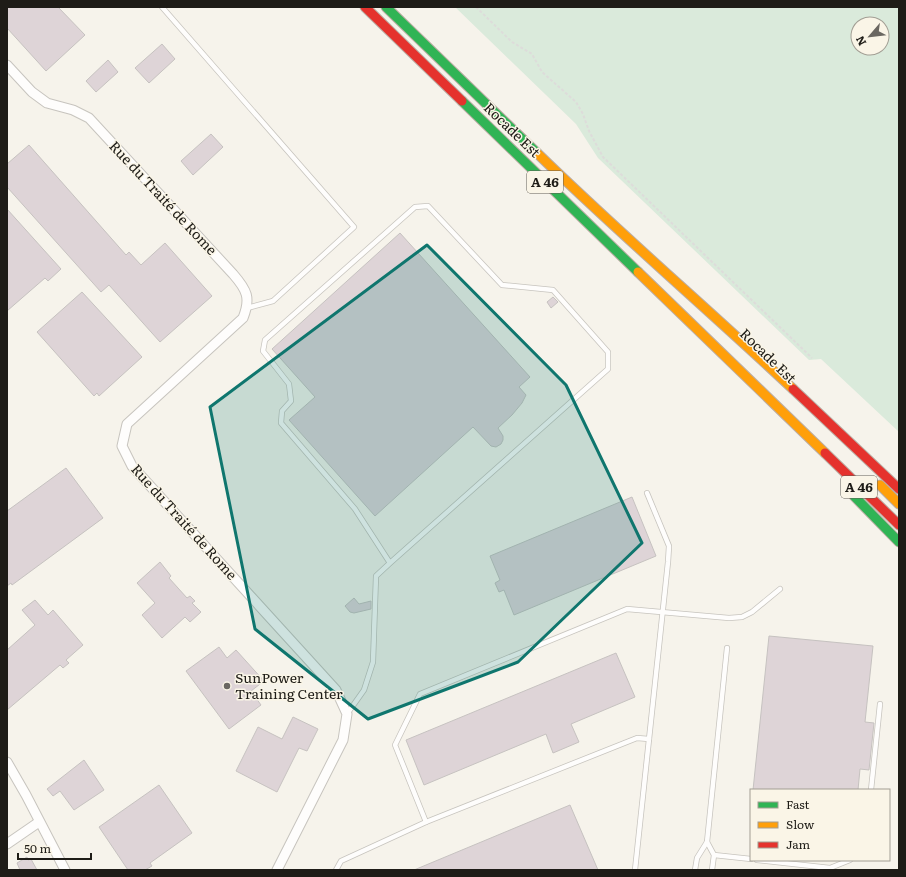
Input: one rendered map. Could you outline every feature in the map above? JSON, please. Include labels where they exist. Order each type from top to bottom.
[{"type":"highway","name":"Rocade Est","points":[[364,7],[820,448]]},
{"type":"highway","name":"Rocade Est","points":[[386,7],[580,195],[617,228],[826,432]]},
{"type":"highway","points":[[617,228],[744,343],[899,489]]},
{"type":"highway","points":[[820,448],[830,470],[835,476]]},
{"type":"highway","name":"A 46","points":[[820,448],[899,525]]},
{"type":"highway","name":"A 46","points":[[871,476],[899,504]]},
{"type":"highway","points":[[849,491],[899,542]]},
{"type":"street","name":"Rue du Traité de Rome","points":[[7,65],[32,92],[47,103],[73,110],[89,118],[243,284],[248,296],[247,308],[243,318],[127,424],[122,446],[132,466],[336,690],[347,714]]},
{"type":"street","points":[[278,870],[343,740],[347,714]]},
{"type":"street","points":[[7,762],[65,870]]},
{"type":"street","points":[[7,844],[39,822]]},
{"type":"lane","points":[[162,7],[354,227],[273,301],[247,308]]},
{"type":"lane","points":[[347,714],[364,690],[373,662],[376,576],[608,369],[608,352],[553,290],[502,285],[428,206],[415,206],[265,340],[263,351],[289,384],[291,401],[282,411],[280,423],[355,509],[390,563]]},
{"type":"lane","points":[[635,870],[669,546],[647,493]]},
{"type":"lane","points":[[426,822],[395,745],[420,694],[628,609],[729,618],[742,617],[752,612],[780,589]]},
{"type":"lane","points":[[695,870],[697,858],[707,842],[727,648]]},
{"type":"lane","points":[[871,789],[880,704]]},
{"type":"lane","points":[[336,870],[341,861],[426,822],[637,738],[649,739]]},
{"type":"lane","points":[[707,842],[714,855],[712,870]]},
{"type":"lane","points":[[714,855],[750,859]]},
{"type":"lane","points":[[766,861],[830,868],[848,861]]},
{"type":"path","points":[[476,7],[512,42],[532,54],[542,72],[576,102],[583,114],[589,132],[603,157],[812,358]]},
{"type":"highlighted area","points":[[427,245],[566,385],[642,543],[518,662],[368,719],[255,629],[210,407]]},
{"type":"green space","points":[[455,7],[899,7],[899,432],[821,359],[809,360],[598,158],[576,124]]},
{"type":"building","points":[[7,7],[58,7],[85,35],[46,71],[7,28]]},
{"type":"building","points":[[162,44],[175,59],[149,83],[135,68]]},
{"type":"building","points":[[108,60],[118,72],[96,92],[86,81]]},
{"type":"building","points":[[211,134],[223,147],[193,175],[181,161]]},
{"type":"building","points":[[29,145],[126,255],[129,252],[141,265],[165,243],[212,296],[160,342],[109,285],[101,292],[7,187],[7,164]]},
{"type":"building","points":[[7,209],[61,269],[48,281],[45,278],[7,311]]},
{"type":"building","points":[[400,233],[530,377],[519,387],[526,395],[522,403],[498,428],[503,436],[501,444],[496,447],[491,446],[473,427],[375,516],[289,420],[315,397],[272,349]]},
{"type":"building","points":[[82,292],[142,357],[99,396],[97,393],[94,396],[37,332]]},
{"type":"building","points":[[553,297],[558,302],[551,308],[547,302]]},
{"type":"building","points":[[66,468],[103,518],[12,585],[11,583],[7,586],[7,511]]},
{"type":"building","points":[[632,497],[656,556],[514,615],[504,590],[499,592],[495,583],[500,580],[490,556]]},
{"type":"building","points":[[160,562],[171,576],[169,578],[187,598],[190,596],[195,601],[192,603],[201,612],[190,622],[185,617],[162,638],[142,615],[155,603],[137,583]]},
{"type":"building","points":[[354,598],[359,604],[371,601],[371,609],[354,613],[350,612],[345,606]]},
{"type":"building","points":[[35,600],[48,615],[53,610],[83,645],[66,660],[69,663],[63,668],[60,665],[7,710],[7,650],[35,625],[22,610]]},
{"type":"building","points":[[769,636],[873,646],[865,722],[874,723],[869,770],[860,769],[858,789],[753,789]]},
{"type":"building","name":"SunPower Training Center","points":[[219,647],[227,658],[236,650],[264,681],[251,691],[261,705],[229,729],[186,671]]},
{"type":"building","points":[[616,653],[635,697],[571,724],[579,742],[553,753],[546,734],[424,785],[406,740]]},
{"type":"building","points":[[293,717],[318,729],[307,751],[299,748],[277,792],[236,771],[258,727],[282,739]]},
{"type":"building","points":[[84,760],[104,790],[74,810],[60,791],[53,796],[47,789]]},
{"type":"building","points":[[159,785],[192,833],[150,863],[152,866],[145,870],[128,870],[99,827]]},
{"type":"building","points":[[570,805],[598,870],[414,870]]},
{"type":"building","points":[[27,857],[28,860],[31,859],[37,870],[20,870],[17,863]]},
{"type":"traffic: fast","points":[[386,7],[537,153]]},
{"type":"traffic: fast","points":[[462,101],[638,272]]},
{"type":"traffic: fast","points":[[854,496],[899,542]]},
{"type":"traffic: slow","points":[[537,153],[600,213],[793,389]]},
{"type":"traffic: slow","points":[[638,272],[825,453]]},
{"type":"traffic: slow","points":[[880,485],[899,504]]},
{"type":"traffic: jam","points":[[365,7],[462,101]]},
{"type":"traffic: jam","points":[[793,389],[899,489]]},
{"type":"traffic: jam","points":[[825,453],[899,525]]},
{"type":"place","name":"SunPower Training Center","points":[[227,686]]}]
